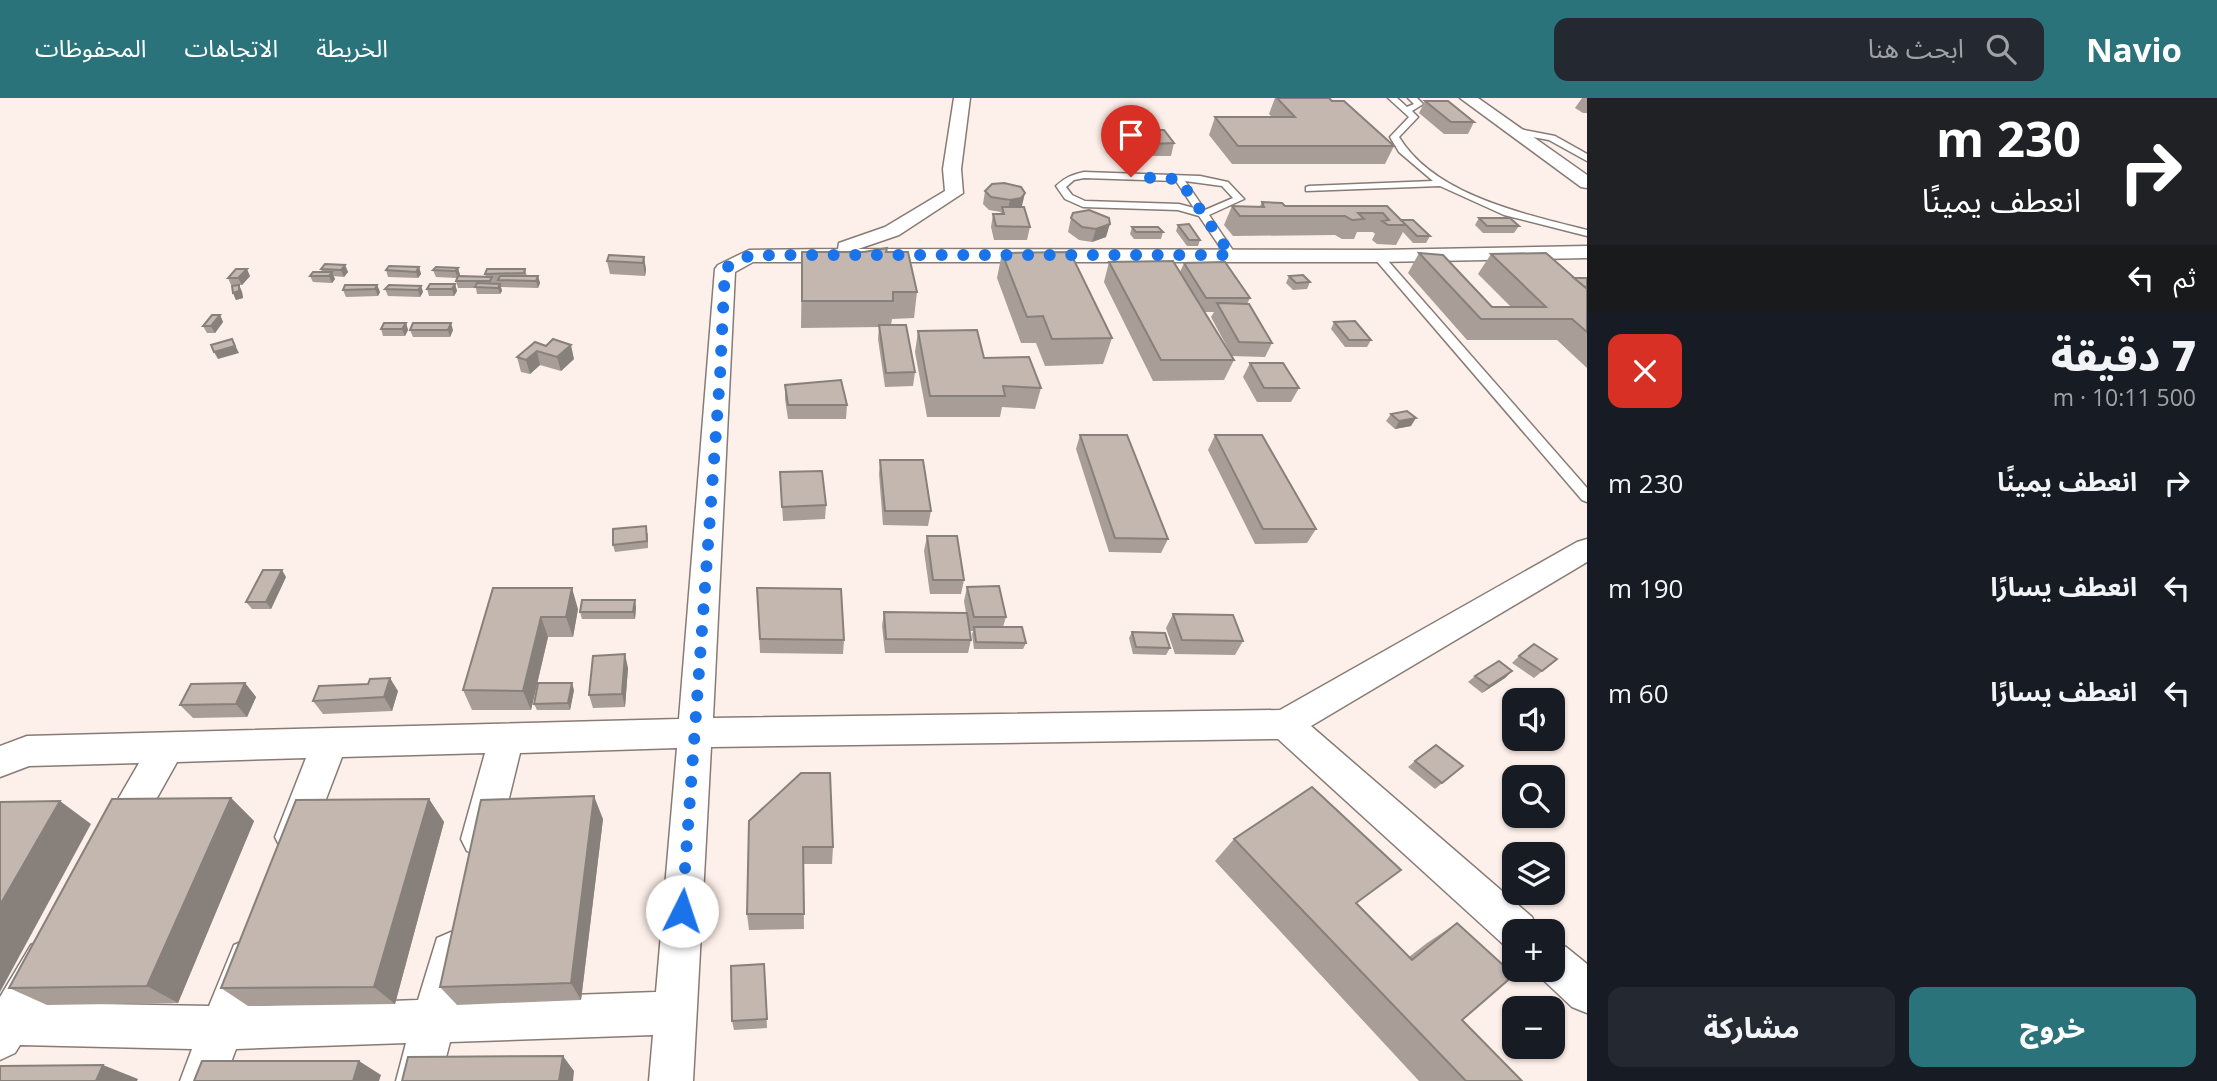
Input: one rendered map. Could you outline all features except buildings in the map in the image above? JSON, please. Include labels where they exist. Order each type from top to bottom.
[{"type":"street","points":[[823,255],[892,231],[954,194],[953,169],[962,98]]},
{"type":"street","points":[[1468,98],[1587,183]]},
{"type":"street","points":[[671,1081],[720,376],[725,268],[749,256],[1378,256],[1587,252]]},
{"type":"street","points":[[0,762],[27,751],[330,742],[694,733],[1284,724],[1587,549]]},
{"type":"street","points":[[1284,724],[1504,919]]},
{"type":"street","points":[[471,873],[506,738]]},
{"type":"street","points":[[281,872],[330,742]]},
{"type":"street","points":[[98,867],[167,747]]},
{"type":"street","points":[[418,1081],[461,913]]},
{"type":"street","points":[[202,1081],[261,924]]},
{"type":"street","points":[[3,1028],[64,927]]},
{"type":"street","points":[[1565,973],[1587,992]]},
{"type":"street","points":[[3,1028],[222,1028],[676,1013]]},
{"type":"lane","points":[[1392,98],[1414,117],[1394,137],[1402,150],[1441,183],[1507,213],[1587,233]]},
{"type":"lane","points":[[1406,110],[1419,104],[1412,98]]},
{"type":"lane","points":[[1514,131],[1552,136],[1564,141],[1587,158]]},
{"type":"lane","points":[[1084,175],[1200,178],[1225,184],[1239,199],[1203,214],[1179,207],[1083,204],[1068,197],[1061,186],[1071,178],[1084,175]]},
{"type":"lane","points":[[1179,179],[1231,255]]},
{"type":"lane","points":[[1309,189],[1441,183]]},
{"type":"lane","points":[[1378,256],[1587,497]]},
{"type":"route","points":[[682,911],[720,376],[725,268],[749,256],[774,255],[1231,255],[1179,179],[1131,177]]}]
